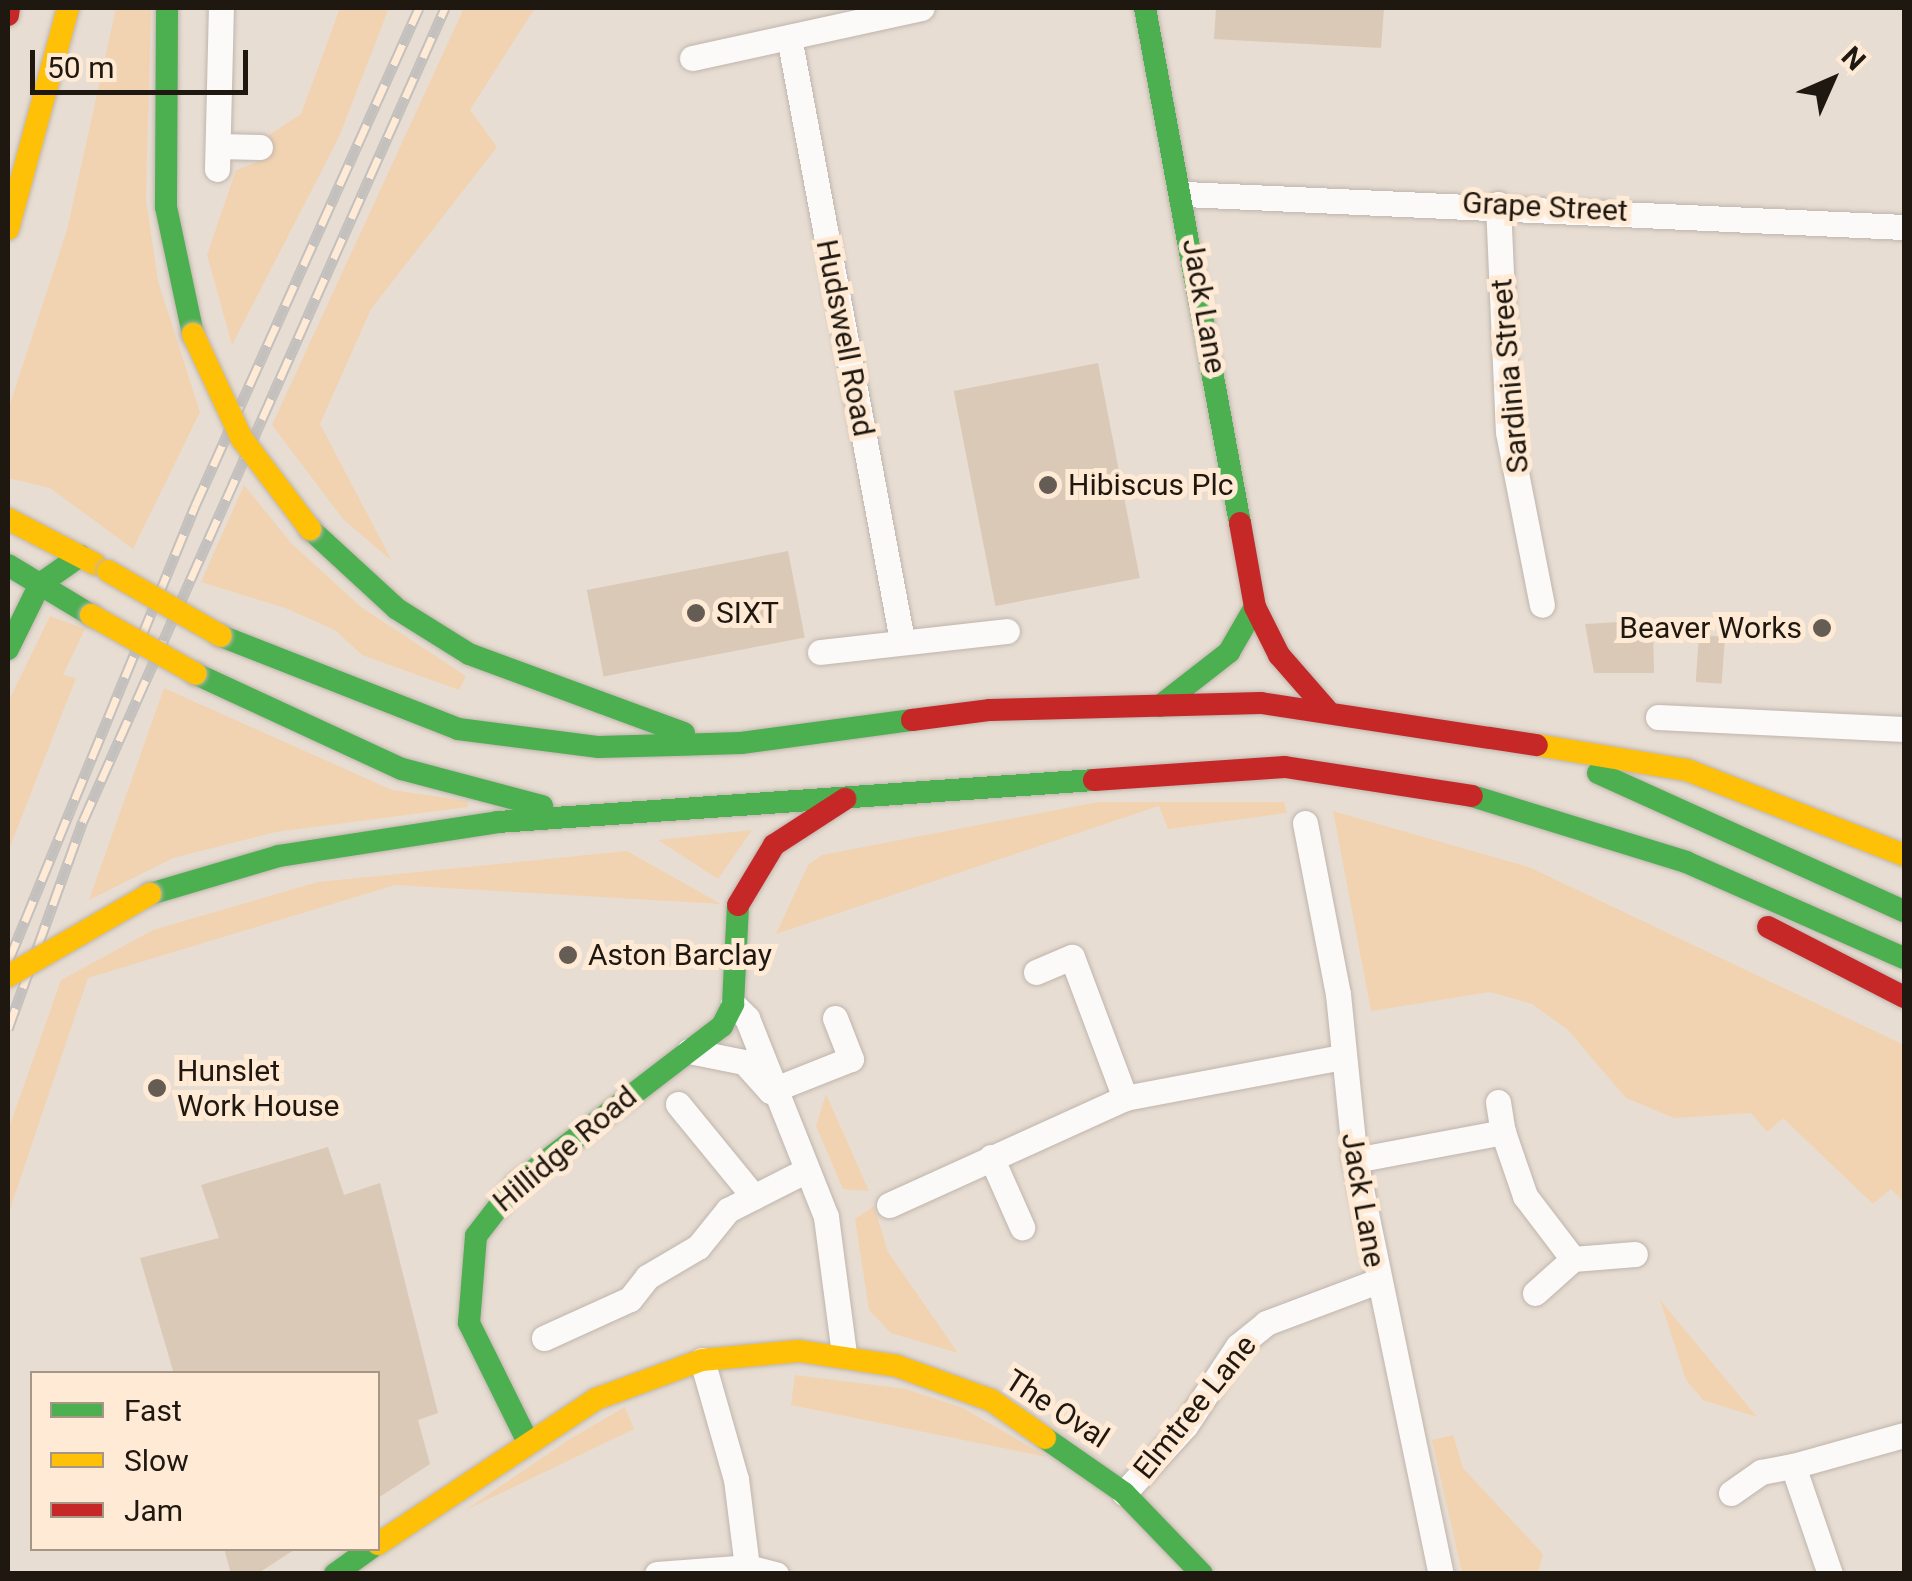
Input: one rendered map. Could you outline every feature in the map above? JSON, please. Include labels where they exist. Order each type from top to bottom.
[{"type":"main road","points":[[8,15],[9,8]]},
{"type":"main road","points":[[8,229],[68,8]]},
{"type":"main road","points":[[167,8],[166,206],[193,334],[242,439],[310,529],[397,609],[468,654],[721,744]]},
{"type":"main road","name":"Jack Lane","points":[[1145,8],[1184,194],[1255,607],[1280,654],[1327,710]]},
{"type":"main road","points":[[8,520],[108,571],[221,636],[458,729],[599,747],[721,744],[990,710],[1160,706],[1327,710],[1687,770],[1904,855]]},
{"type":"main road","points":[[8,649],[40,584],[80,556]]},
{"type":"main road","points":[[8,565],[196,674],[402,769],[583,816]]},
{"type":"main road","points":[[1160,706],[1229,652],[1255,607]]},
{"type":"main road","points":[[1513,739],[1904,911]]},
{"type":"main road","points":[[8,976],[150,894],[279,856],[583,816],[1285,767],[1438,786],[1762,892],[1904,958]]},
{"type":"main road","points":[[733,1004],[735,913],[746,880],[774,845],[846,798]]},
{"type":"main road","points":[[1641,850],[1754,920],[1904,997]]},
{"type":"main road","name":"Hillidge Road","points":[[527,1440],[469,1323],[476,1236],[516,1184],[722,1026],[733,1004]]},
{"type":"main road","points":[[380,1542],[527,1440],[596,1399],[702,1360],[844,1353]]},
{"type":"main road","name":"The Oval","points":[[844,1353],[991,1400],[1124,1492],[1202,1574]]},
{"type":"main road","points":[[334,1574],[367,1551]]},
{"type":"street","points":[[221,8],[217,158],[260,147]]},
{"type":"street","points":[[692,58],[922,8]]},
{"type":"street","name":"Hudswell Road","points":[[789,36],[902,640]]},
{"type":"street","name":"Grape Street","points":[[1184,194],[1498,204],[1904,226]]},
{"type":"street","name":"Sardinia Street","points":[[1498,204],[1508,432],[1542,605]]},
{"type":"street","points":[[820,652],[902,640],[1007,632]]},
{"type":"street","points":[[1658,716],[1904,729]]},
{"type":"street","name":"Jack Lane","points":[[1304,823],[1338,994],[1356,1160],[1378,1282],[1441,1574]]},
{"type":"street","points":[[1036,972],[1072,957],[1125,1098]]},
{"type":"street","points":[[733,1004],[767,1064],[770,1091],[805,1171],[838,1267],[844,1353]]},
{"type":"street","points":[[770,1091],[851,1059],[835,1018]]},
{"type":"street","points":[[689,1052],[744,1062],[770,1091]]},
{"type":"street","points":[[889,1205],[1125,1098],[1342,1056]]},
{"type":"street","points":[[1498,1102],[1503,1132],[1525,1196],[1573,1259]]},
{"type":"street","points":[[678,1104],[754,1198]]},
{"type":"street","points":[[1356,1160],[1503,1132]]},
{"type":"street","points":[[991,1157],[1022,1227]]},
{"type":"street","points":[[544,1338],[630,1299],[647,1277],[698,1246],[728,1210],[805,1171]]},
{"type":"street","points":[[1534,1294],[1573,1259],[1635,1254]]},
{"type":"street","name":"Elmtree Lane","points":[[1124,1492],[1185,1426],[1238,1346],[1266,1323],[1378,1282]]},
{"type":"street","points":[[702,1360],[736,1480],[748,1567]]},
{"type":"street","points":[[1732,1493],[1761,1472],[1904,1434]]},
{"type":"street","points":[[1793,1466],[1830,1574]]},
{"type":"street","points":[[657,1574],[748,1567],[776,1574]]},
{"type":"shaded area","points":[[116,8],[151,8],[146,199],[158,281],[200,412],[133,549],[50,488],[8,478],[8,410],[67,230]]},
{"type":"shaded area","points":[[340,8],[389,8],[339,137],[232,345],[207,255],[236,170],[268,158],[269,135],[301,114]]},
{"type":"shaded area","points":[[464,8],[535,8],[470,110],[497,147],[371,309],[320,424],[392,561],[343,519],[272,425]]},
{"type":"shaded area","points":[[244,485],[291,543],[361,607],[466,676],[459,690],[362,655],[335,630],[285,608],[201,582]]},
{"type":"shaded area","points":[[50,616],[85,629],[63,675],[76,678],[8,852],[8,702]]},
{"type":"shaded area","points":[[164,688],[392,790],[468,801],[468,807],[276,832],[173,858],[89,900]]},
{"type":"shaded area","points":[[1098,802],[1284,802],[1287,813],[1168,829],[1159,806],[776,934],[808,865],[822,855]]},
{"type":"shaded area","points":[[1333,811],[1529,867],[1904,1045],[1904,1202],[1891,1189],[1873,1204],[1783,1118],[1767,1132],[1751,1113],[1674,1118],[1626,1098],[1567,1029],[1532,1004],[1490,992],[1371,1011]]},
{"type":"shaded area","points":[[752,830],[718,879],[658,840]]},
{"type":"shaded area","points":[[627,851],[721,904],[395,885],[88,978],[8,1215],[8,1131],[61,980],[153,930],[318,882]]},
{"type":"shaded area","points":[[826,1094],[869,1191],[843,1189],[816,1126]]},
{"type":"shaded area","points":[[874,1206],[888,1252],[958,1353],[891,1333],[869,1310],[855,1219]]},
{"type":"shaded area","points":[[1660,1300],[1757,1417],[1703,1400],[1686,1380]]},
{"type":"shaded area","points":[[795,1375],[906,1389],[963,1408],[1047,1457],[791,1405]]},
{"type":"shaded area","points":[[625,1407],[634,1429],[464,1511],[570,1439]]},
{"type":"shaded area","points":[[1453,1435],[1463,1468],[1543,1554],[1538,1573],[1462,1573],[1432,1440]]},
{"type":"building","points":[[1216,8],[1384,8],[1381,48],[1214,39]]},
{"type":"building","name":"Hibiscus Plc","points":[[1098,363],[1140,578],[995,606],[954,391]]},
{"type":"building","name":"SIXT","points":[[788,551],[805,637],[604,676],[587,590]]},
{"type":"building","points":[[1653,620],[1654,673],[1594,673],[1585,624]]},
{"type":"building","points":[[1699,635],[1725,637],[1722,684],[1696,682]]},
{"type":"building","points":[[328,1147],[344,1195],[380,1183],[438,1413],[418,1420],[430,1464],[380,1497],[380,1371],[173,1371],[140,1258],[219,1238],[201,1185]]},
{"type":"building","points":[[225,1551],[292,1551],[257,1574],[231,1574]]},
{"type":"railway","points":[[8,962],[195,506],[419,8]]},
{"type":"railway","points":[[8,1029],[83,821],[445,8]]},
{"type":"traffic: fast","points":[[167,8],[166,207],[193,334]]},
{"type":"traffic: fast","points":[[1145,8],[1240,523]]},
{"type":"traffic: fast","points":[[310,529],[397,609],[469,654],[684,733]]},
{"type":"traffic: fast","points":[[8,649],[40,584],[80,556]]},
{"type":"traffic: fast","points":[[8,565],[91,615]]},
{"type":"traffic: fast","points":[[1160,706],[1229,652],[1255,607]]},
{"type":"traffic: fast","points":[[221,636],[458,729],[599,747],[741,743],[912,720]]},
{"type":"traffic: fast","points":[[196,674],[402,769],[542,806]]},
{"type":"traffic: fast","points":[[1598,773],[1904,911]]},
{"type":"traffic: fast","points":[[150,894],[279,856],[498,822],[1094,780]]},
{"type":"traffic: fast","points":[[1472,796],[1686,862],[1904,958]]},
{"type":"traffic: fast","points":[[527,1440],[469,1323],[476,1236],[516,1184],[722,1026],[733,1004],[738,905]]},
{"type":"traffic: fast","points":[[1045,1438],[1124,1493],[1202,1574]]},
{"type":"traffic: fast","points":[[335,1574],[367,1551]]},
{"type":"traffic: slow","points":[[8,229],[68,8]]},
{"type":"traffic: slow","points":[[193,334],[242,439],[310,529]]},
{"type":"traffic: slow","points":[[8,519],[95,564]]},
{"type":"traffic: slow","points":[[108,571],[221,636]]},
{"type":"traffic: slow","points":[[91,615],[196,674]]},
{"type":"traffic: slow","points":[[1537,745],[1687,770],[1904,855]]},
{"type":"traffic: slow","points":[[8,976],[150,894]]},
{"type":"traffic: slow","points":[[380,1543],[596,1399],[702,1360],[799,1351],[897,1366],[991,1400],[1045,1438]]},
{"type":"traffic: jam","points":[[8,15],[9,8]]},
{"type":"traffic: jam","points":[[1240,523],[1255,607],[1279,655],[1327,710]]},
{"type":"traffic: jam","points":[[912,720],[990,710],[1261,703],[1537,745]]},
{"type":"traffic: jam","points":[[1094,780],[1285,767],[1472,796]]},
{"type":"traffic: jam","points":[[738,905],[774,845],[845,799]]},
{"type":"traffic: jam","points":[[1768,927],[1904,997]]},
{"type":"place","name":"Hibiscus Plc","points":[[1048,485]]},
{"type":"place","name":"SIXT","points":[[696,613]]},
{"type":"place","name":"Beaver Works","points":[[1822,628]]},
{"type":"place","name":"Aston Barclay","points":[[568,955]]},
{"type":"place","name":"Hunslet Work House","points":[[157,1088]]}]
